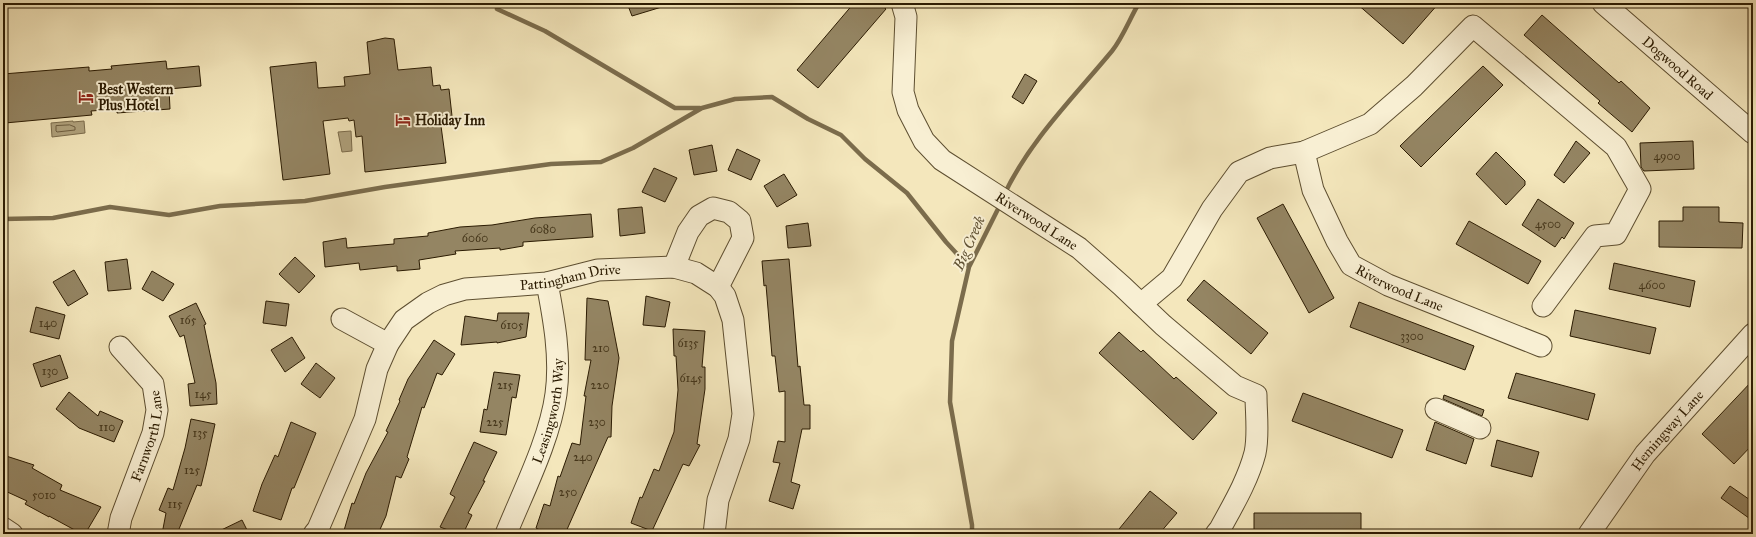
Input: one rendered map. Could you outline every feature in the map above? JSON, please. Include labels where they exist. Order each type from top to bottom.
[{"type":"street","name":"Riverwood Lane","points":[[902,3],[906,17],[903,92],[908,110],[924,142],[942,160],[967,178],[1079,248],[1235,386],[1256,395],[1257,436],[1255,454],[1241,488],[1220,530],[1216,534]]},
{"type":"street","name":"Dogwood Road","points":[[1603,3],[1753,133]]},
{"type":"street","points":[[1141,304],[1172,278],[1212,209],[1239,172],[1270,158],[1304,152],[1370,124],[1414,86],[1474,26],[1616,147],[1640,189],[1616,234],[1595,236],[1544,306]]},
{"type":"street","name":"Riverwood Lane","points":[[1304,152],[1313,190],[1337,241],[1351,265],[1388,284],[1541,346]]},
{"type":"street","points":[[674,267],[688,232],[699,216],[713,208],[729,212],[740,222],[743,238],[718,287]]},
{"type":"street","name":"Pattingham Drive","points":[[314,534],[318,529],[365,420],[377,369],[388,344],[404,320],[428,303],[444,295],[465,289],[548,283],[598,270],[674,267],[696,273],[718,287],[725,296],[733,320],[743,414],[738,439],[718,500],[714,534]]},
{"type":"street","name":"Leasingworth Way","points":[[506,534],[546,437],[556,394],[558,372],[548,283]]},
{"type":"street","points":[[342,318],[388,344]]},
{"type":"street","name":"Hemingway Lane","points":[[1589,534],[1645,454],[1753,334]]},
{"type":"street","name":"Farnworth Lane","points":[[118,534],[121,518],[153,433],[157,410],[153,384],[120,347]]},
{"type":"street","points":[[1436,409],[1480,428]]},
{"type":"water","points":[[84,121],[85,133],[52,137],[51,123]]},
{"type":"water","points":[[351,131],[352,151],[342,152],[338,132]]},
{"type":"building","points":[[627,3],[665,3],[665,6],[632,16]]},
{"type":"building","points":[[854,3],[879,3],[886,9],[818,88],[797,70]]},
{"type":"building","points":[[1356,3],[1439,3],[1403,44]]},
{"type":"building","points":[[1542,15],[1619,83],[1621,81],[1650,108],[1632,132],[1598,103],[1600,101],[1524,35]]},
{"type":"building","name":"Holiday Inn","points":[[385,38],[394,39],[398,70],[431,67],[433,86],[440,85],[441,90],[449,89],[453,125],[441,126],[446,163],[365,172],[362,136],[356,137],[354,120],[349,121],[348,118],[323,121],[330,174],[283,180],[270,67],[316,62],[318,88],[345,86],[344,77],[370,74],[367,42]]},
{"type":"building","name":"Best Western Plus Hotel","points":[[166,61],[167,69],[199,66],[201,86],[169,89],[170,109],[117,113],[117,109],[91,111],[92,115],[5,123],[3,105],[3,74],[89,67],[89,71],[112,69],[111,66]]},
{"type":"building","points":[[1483,66],[1503,85],[1421,167],[1400,146]]},
{"type":"building","points":[[1025,74],[1037,81],[1023,104],[1012,97]]},
{"type":"building","points":[[1576,141],[1590,153],[1564,183],[1554,175]]},
{"type":"building","points":[[1693,141],[1694,169],[1644,171],[1641,167],[1640,143]]},
{"type":"building","points":[[712,145],[717,171],[694,175],[689,150]]},
{"type":"building","points":[[737,149],[760,160],[751,180],[728,170]]},
{"type":"building","points":[[1496,152],[1525,181],[1525,185],[1506,205],[1476,174]]},
{"type":"building","points":[[654,168],[677,178],[665,202],[642,192]]},
{"type":"building","points":[[784,174],[797,195],[777,207],[764,186]]},
{"type":"building","points":[[1538,199],[1574,223],[1564,239],[1562,237],[1555,247],[1522,225]]},
{"type":"building","points":[[1283,204],[1334,298],[1309,313],[1257,218]]},
{"type":"building","points":[[642,207],[645,233],[620,236],[618,209]]},
{"type":"building","points":[[1683,207],[1719,207],[1719,222],[1743,223],[1742,248],[1659,247],[1659,221],[1683,221]]},
{"type":"building","points":[[591,214],[593,237],[523,242],[523,246],[500,250],[500,248],[455,251],[456,254],[419,260],[420,269],[397,271],[397,266],[360,270],[359,263],[325,267],[323,242],[346,238],[347,248],[394,244],[394,239],[428,236],[428,233],[460,227],[492,225],[535,218]]},
{"type":"building","points":[[1469,221],[1541,261],[1528,284],[1456,244]]},
{"type":"building","points":[[808,223],[811,246],[788,248],[786,226]]},
{"type":"building","points":[[295,257],[315,276],[299,293],[279,274]]},
{"type":"building","points":[[127,259],[131,289],[108,291],[105,262]]},
{"type":"building","points":[[789,259],[798,367],[800,366],[804,405],[810,405],[810,429],[802,429],[791,482],[800,485],[793,509],[769,501],[780,463],[773,462],[778,441],[785,442],[785,391],[779,392],[775,356],[772,356],[766,285],[764,286],[762,261]]},
{"type":"building","points":[[1614,263],[1695,281],[1690,307],[1609,289]]},
{"type":"building","points":[[74,270],[88,294],[68,306],[53,282]]},
{"type":"building","points":[[152,271],[174,284],[163,301],[142,289]]},
{"type":"building","points":[[1204,280],[1268,333],[1251,354],[1187,300]]},
{"type":"building","points":[[646,296],[670,302],[665,327],[643,325]]},
{"type":"building","points":[[587,298],[608,301],[619,358],[612,406],[611,437],[608,437],[565,534],[547,534],[536,528],[544,504],[550,506],[558,476],[560,477],[572,443],[580,445],[586,396],[584,396],[591,360],[585,360]]},
{"type":"building","points":[[266,301],[289,304],[286,326],[263,323]]},
{"type":"building","points":[[1359,302],[1474,346],[1465,370],[1350,327]]},
{"type":"building","points":[[196,303],[206,324],[204,325],[216,383],[217,404],[190,406],[188,384],[195,383],[184,335],[180,337],[169,316]]},
{"type":"building","points":[[36,307],[65,315],[59,339],[30,332]]},
{"type":"building","points":[[1575,310],[1656,328],[1650,354],[1570,336]]},
{"type":"building","points":[[498,313],[529,313],[526,337],[497,343],[461,345],[465,316],[497,321]]},
{"type":"building","points":[[673,329],[705,331],[702,367],[705,367],[705,389],[697,444],[700,445],[689,466],[683,464],[652,531],[631,523],[640,497],[642,498],[654,469],[659,471],[674,432],[678,390],[676,356],[674,356]]},
{"type":"building","points":[[1119,332],[1141,352],[1143,350],[1174,379],[1176,377],[1217,413],[1193,440],[1099,353]]},
{"type":"building","points":[[292,337],[305,358],[285,372],[271,350]]},
{"type":"building","points":[[434,340],[455,354],[442,375],[437,373],[424,408],[422,407],[407,457],[409,459],[401,478],[396,476],[386,516],[378,534],[343,534],[352,503],[354,504],[366,473],[388,432],[386,431],[400,401],[399,400],[408,379]]},
{"type":"building","points":[[60,355],[68,378],[41,387],[33,364]]},
{"type":"building","points":[[316,363],[335,378],[320,398],[301,384]]},
{"type":"building","points":[[494,372],[520,375],[516,398],[512,397],[506,435],[480,432],[484,409],[487,410]]},
{"type":"building","points":[[1516,373],[1595,394],[1588,420],[1508,398]]},
{"type":"building","points":[[1753,380],[1753,444],[1734,464],[1702,434]]},
{"type":"building","points":[[69,392],[98,416],[100,411],[123,421],[114,442],[79,428],[56,409]]},
{"type":"building","points":[[1303,393],[1403,430],[1392,458],[1292,421]]},
{"type":"building","points":[[1444,395],[1484,410],[1482,416],[1443,399]]},
{"type":"building","points":[[191,419],[215,424],[201,486],[197,485],[177,534],[162,534],[166,513],[159,510],[168,488],[173,490],[185,448]]},
{"type":"building","points":[[291,422],[316,433],[294,488],[292,488],[281,520],[253,511],[262,484],[275,455],[278,457]]},
{"type":"building","points":[[1435,422],[1474,439],[1466,464],[1426,450]]},
{"type":"building","points":[[1497,440],[1539,452],[1532,477],[1491,466]]},
{"type":"building","points":[[474,442],[497,452],[483,481],[485,481],[468,513],[472,515],[463,534],[459,534],[440,527],[455,497],[450,494]]},
{"type":"building","points":[[3,455],[34,465],[32,468],[62,485],[60,490],[101,507],[85,534],[82,534],[49,517],[25,504],[27,501],[3,490]]},
{"type":"building","points":[[1730,486],[1753,502],[1753,521],[1721,498]]},
{"type":"building","points":[[1150,491],[1177,513],[1159,534],[1115,534]]},
{"type":"building","points":[[1254,513],[1361,513],[1361,534],[1254,534]]},
{"type":"building","points":[[242,520],[249,534],[213,534]]},
{"type":"waterway","name":"Big Creek","points":[[1004,195],[1026,156],[1040,137],[1116,46],[1139,3]]},
{"type":"waterway","points":[[497,9],[545,31],[675,108],[700,108]]},
{"type":"waterway","points":[[3,219],[53,218],[110,207],[169,215],[220,206],[305,201],[385,187],[551,164],[601,162],[633,148],[702,108],[735,99],[772,97],[808,119],[841,135],[865,159],[907,193],[946,242],[969,267]]},
{"type":"waterway","name":"Big Creek","points":[[972,534],[972,525],[950,402],[952,341],[969,267],[1001,203]]},
{"type":"place","name":"Best Western Plus Hotel","points":[[86,97]]},
{"type":"place","name":"Holiday Inn","points":[[403,120]]}]
